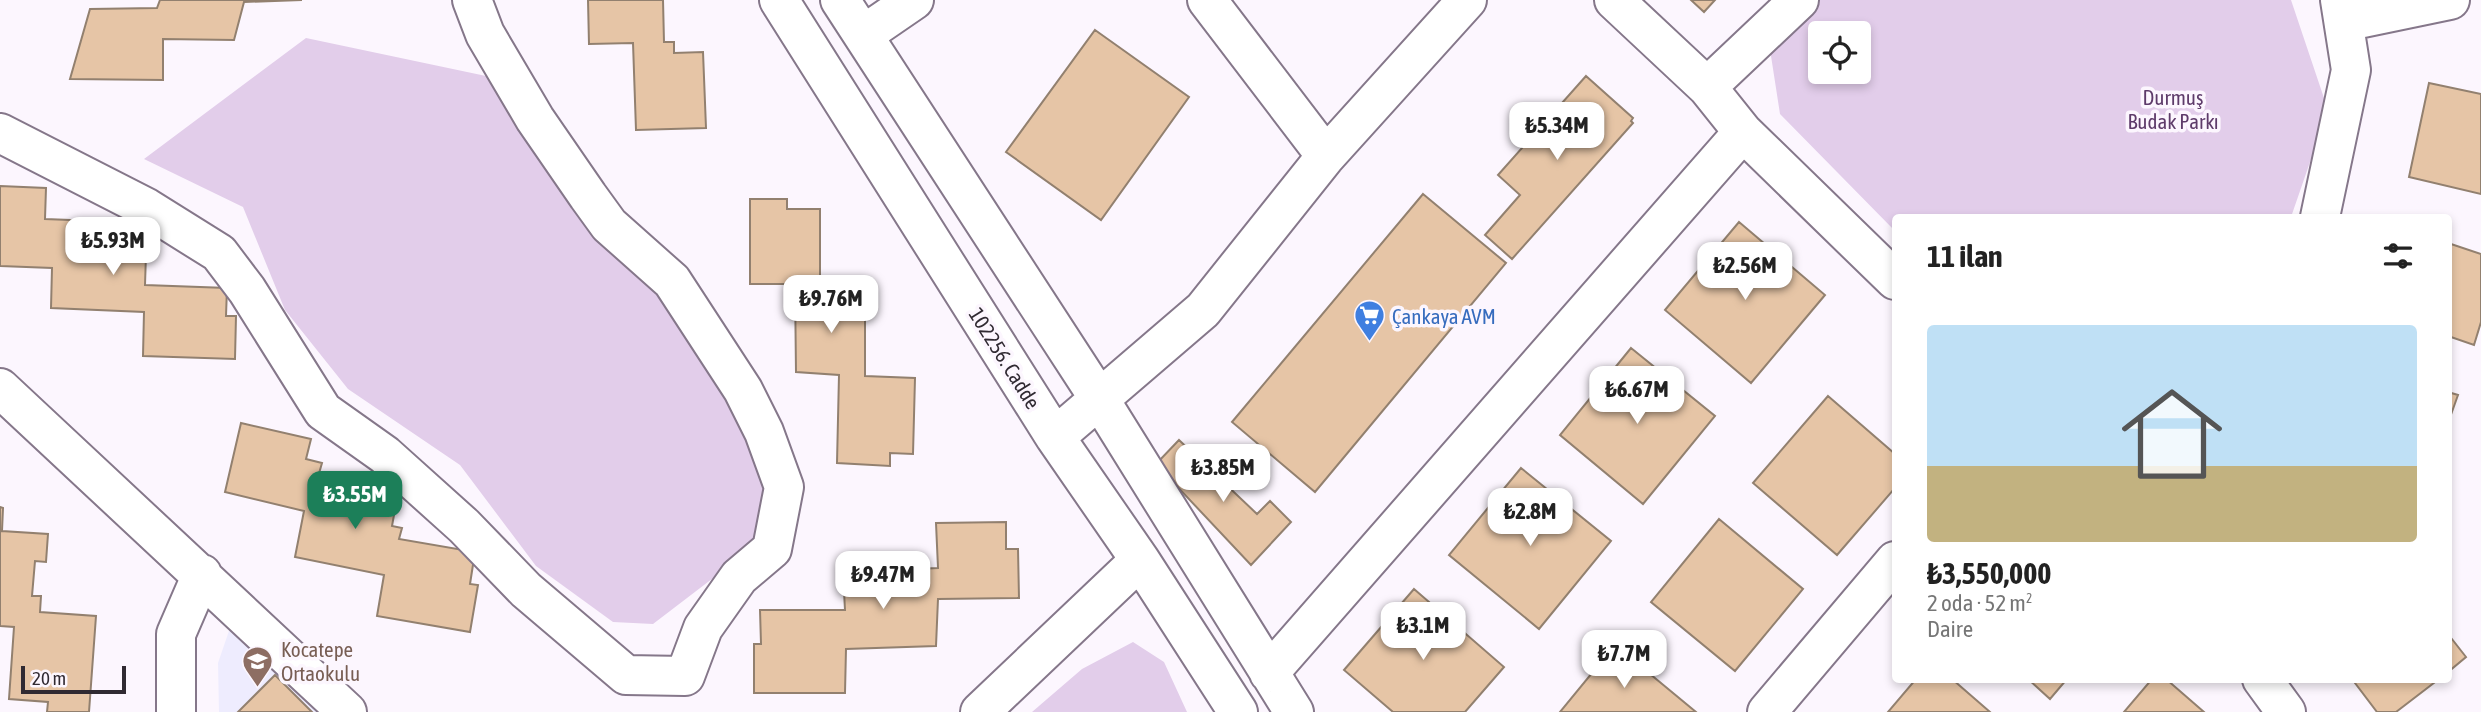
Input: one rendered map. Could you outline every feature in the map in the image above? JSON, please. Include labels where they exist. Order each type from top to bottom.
[{"type":"street","points":[[0,133],[147,208],[219,253],[247,290],[324,411],[385,455],[464,526],[526,590],[626,675],[685,676],[703,628],[739,577],[772,549],[784,487],[764,432],[743,390],[672,281],[609,225],[588,196],[536,119],[485,34],[471,0]]},
{"type":"street","name":"102256. Cadde","points":[[779,0],[1055,437],[1140,560],[1238,712]]},
{"type":"street","points":[[840,0],[1100,400],[1294,712]]},
{"type":"street","points":[[863,35],[914,0]]},
{"type":"street","points":[[1207,0],[1326,156]]},
{"type":"street","points":[[1055,437],[1203,310],[1326,156],[1467,0]]},
{"type":"street","points":[[1614,0],[1707,87],[1743,132],[1892,277]]},
{"type":"street","points":[[1707,87],[1799,0]]},
{"type":"street","points":[[2321,214],[2351,70],[2342,11],[2451,0]]},
{"type":"street","points":[[1269,673],[1743,132]]},
{"type":"street","points":[[0,388],[347,712]]},
{"type":"street","points":[[980,712],[1140,560]]},
{"type":"street","points":[[1767,712],[1892,565]]},
{"type":"street","points":[[176,712],[176,634],[202,574]]},
{"type":"street","points":[[2265,683],[2286,712]]},
{"type":"shaded area","name":"Kocatepe Ortaokulu","points":[[231,625],[323,712],[219,712],[218,663]]},
{"type":"green space","name":"Durmuş Budak Parkı","points":[[1816,0],[2291,0],[2328,110],[2292,214],[1892,214],[1892,228],[1780,114],[1769,43]]},
{"type":"green space","points":[[306,38],[486,76],[541,143],[567,201],[657,285],[764,432],[783,507],[759,543],[653,624],[613,622],[536,566],[460,465],[348,389],[285,310],[243,207],[144,159]]},
{"type":"green space","points":[[1133,642],[1164,662],[1187,712],[1032,712],[1082,669]]},
{"type":"building","points":[[160,0],[302,0],[244,2],[234,40],[163,39],[163,80],[70,79],[90,9],[157,8]]},
{"type":"building","points":[[588,0],[663,0],[664,42],[674,42],[674,53],[703,52],[706,128],[636,130],[633,43],[589,44]]},
{"type":"building","points":[[1691,0],[1715,0],[1704,12]]},
{"type":"building","points":[[1095,30],[1189,97],[1101,220],[1006,152]]},
{"type":"building","points":[[1586,76],[1633,118],[1633,123],[1512,259],[1485,235],[1520,195],[1498,175]]},
{"type":"building","points":[[2429,83],[2481,94],[2481,194],[2409,177]]},
{"type":"building","points":[[0,186],[46,188],[45,219],[147,223],[145,285],[227,288],[226,316],[236,316],[235,359],[143,356],[144,312],[51,308],[52,268],[0,266]]},
{"type":"building","name":"Çankaya AVM","points":[[1423,194],[1506,263],[1315,492],[1232,422]]},
{"type":"building","points":[[750,199],[787,199],[787,209],[820,209],[820,284],[832,284],[832,297],[865,297],[865,376],[915,378],[913,454],[890,453],[890,466],[837,463],[839,375],[796,372],[795,284],[750,284]]},
{"type":"building","points":[[1739,222],[1825,295],[1751,383],[1665,310]]},
{"type":"building","points":[[2452,244],[2481,254],[2481,322],[2474,345],[2452,337]]},
{"type":"building","points":[[1631,348],[1715,416],[1643,504],[1560,435]]},
{"type":"building","points":[[2452,393],[2458,395],[2452,412]]},
{"type":"building","points":[[1828,396],[1892,451],[1892,491],[1837,555],[1753,483]]},
{"type":"building","points":[[241,423],[311,439],[306,459],[322,463],[318,477],[398,493],[392,526],[402,528],[399,539],[475,552],[470,584],[478,585],[470,632],[377,616],[384,575],[295,557],[304,511],[225,492]]},
{"type":"building","points":[[1179,440],[1257,514],[1270,501],[1291,522],[1251,565],[1156,464]]},
{"type":"building","points":[[1521,468],[1611,541],[1539,629],[1449,555]]},
{"type":"building","points":[[0,507],[3,508],[2,531],[48,534],[46,562],[35,561],[32,596],[41,596],[40,612],[96,616],[89,712],[47,712],[48,702],[9,699],[14,627],[0,626]]},
{"type":"building","points":[[1719,519],[1803,589],[1735,671],[1651,602]]},
{"type":"building","points":[[1006,522],[1006,549],[1018,549],[1019,598],[938,599],[936,646],[846,649],[845,693],[754,693],[754,644],[761,644],[760,610],[845,610],[843,572],[938,568],[936,523]]},
{"type":"building","points":[[1414,589],[1504,667],[1465,712],[1393,712],[1344,670]]},
{"type":"building","points":[[2452,639],[2466,657],[2452,669]]},
{"type":"building","points":[[1615,645],[1696,712],[1560,712]]},
{"type":"building","points":[[275,675],[312,712],[238,712]]},
{"type":"building","points":[[1913,683],[1957,683],[1990,712],[1888,712]]},
{"type":"building","points":[[2032,683],[2064,683],[2050,699]]},
{"type":"building","points":[[2149,683],[2171,683],[2204,712],[2124,712]]},
{"type":"building","points":[[2355,683],[2434,683],[2396,712],[2377,712]]},
{"type":"place","name":"Çankaya AVM","points":[[1369,343]]},
{"type":"place","name":"Kocatepe Ortaokulu","points":[[258,688]]}]
